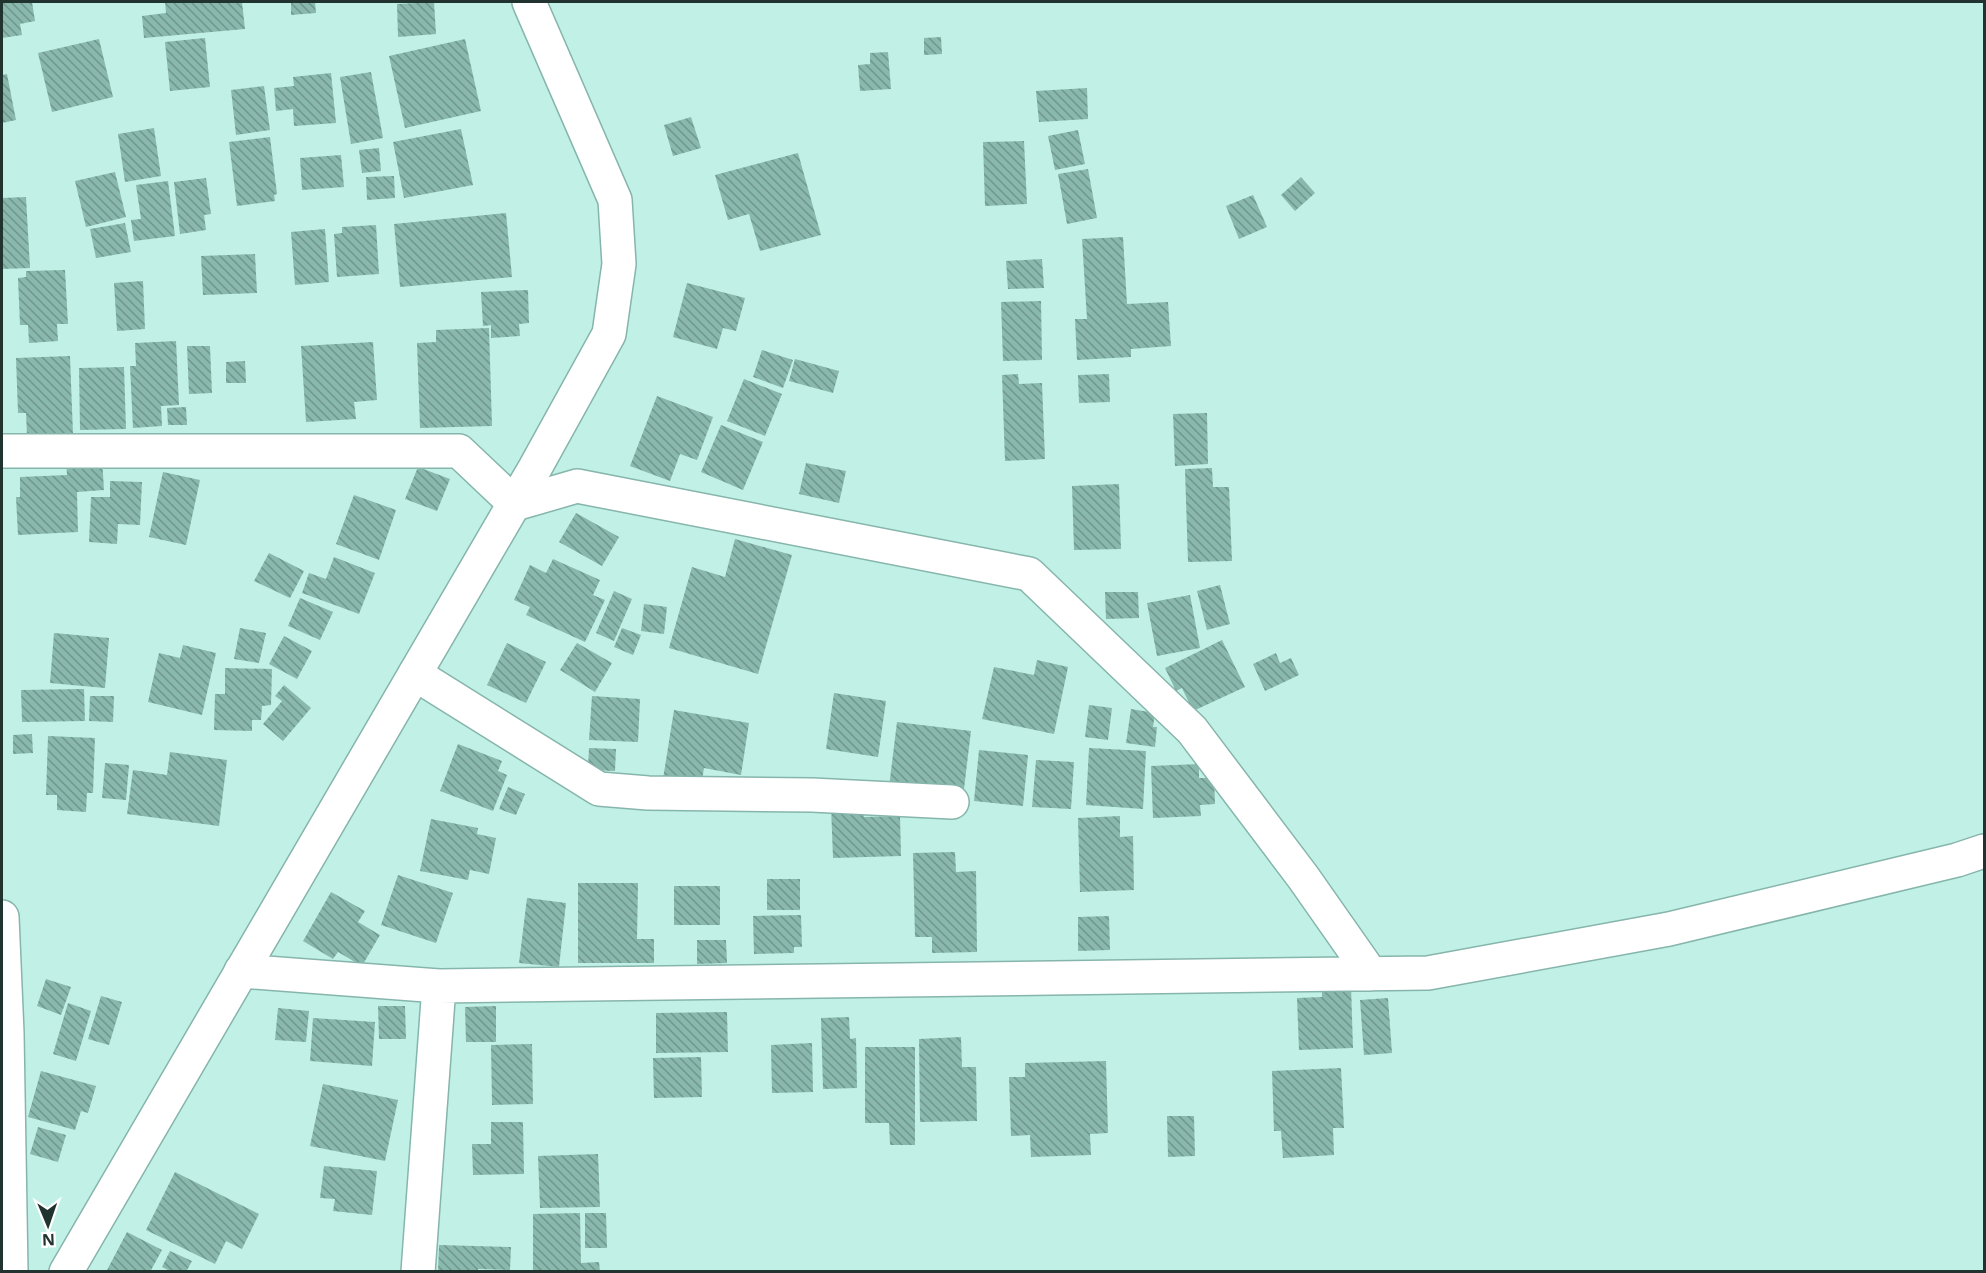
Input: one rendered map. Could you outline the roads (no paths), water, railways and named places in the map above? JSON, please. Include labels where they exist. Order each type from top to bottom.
[{"type":"street","points":[[66,1272],[514,504],[609,334],[619,264],[615,200],[529,2]]},
{"type":"street","points":[[2,451],[459,451],[514,504]]},
{"type":"street","points":[[514,504],[577,486],[1029,574],[1192,730],[1303,877],[1371,974]]},
{"type":"street","points":[[415,674],[599,789],[648,793],[812,795],[952,802]]},
{"type":"street","points":[[241,971],[439,986],[1428,973],[1669,929],[1957,860],[1984,851]]},
{"type":"street","points":[[2,917],[7,1033],[11,1272]]},
{"type":"street","points":[[418,1272],[439,986]]}]
